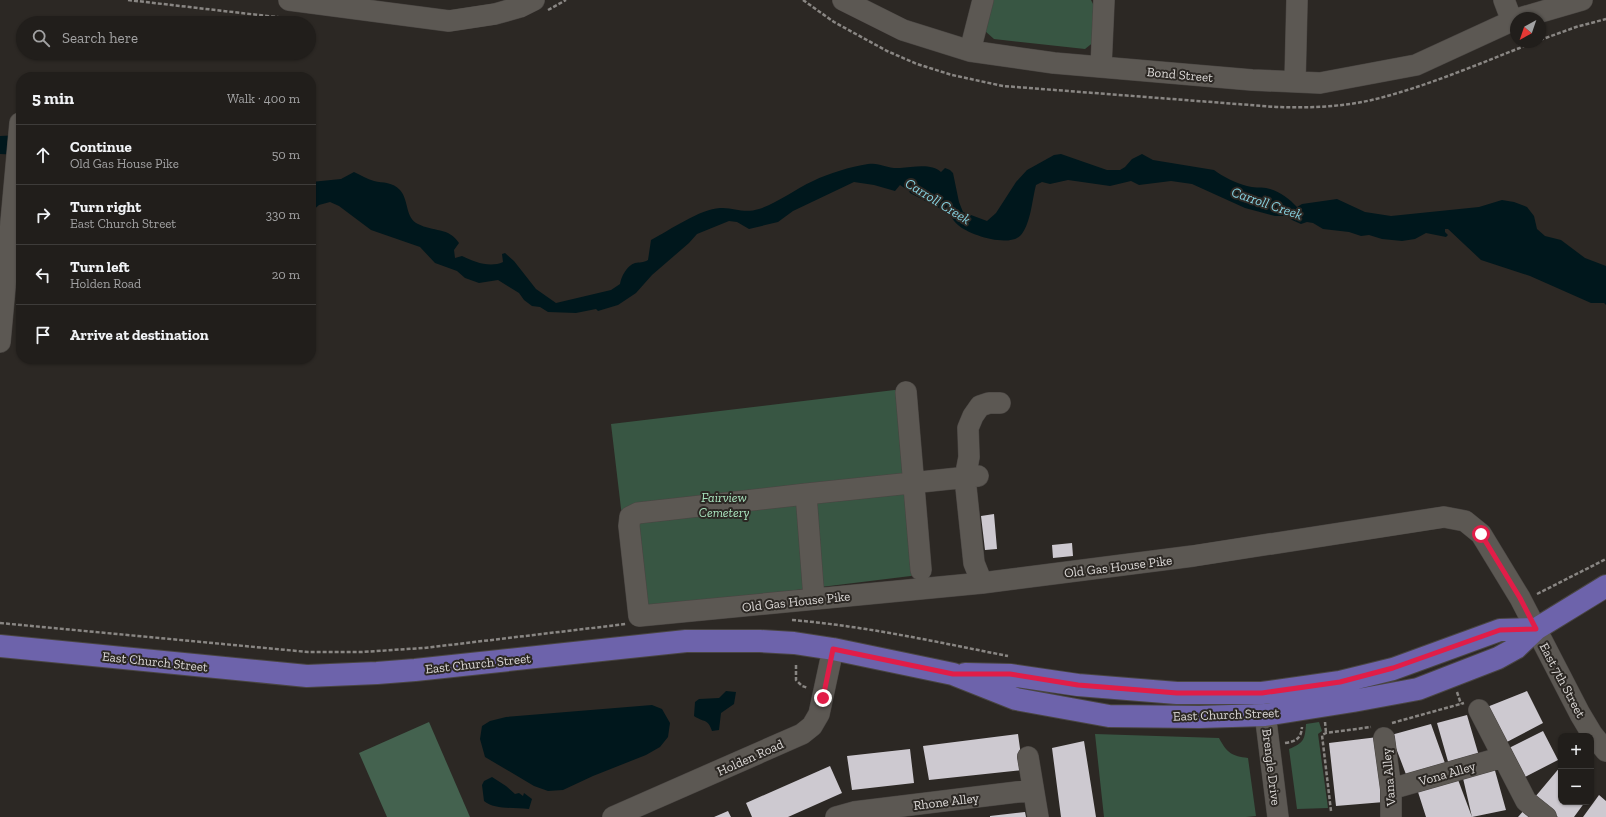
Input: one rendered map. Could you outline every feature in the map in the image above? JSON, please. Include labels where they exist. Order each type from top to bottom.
[{"type":"main road","name":"East Church Street","points":[[0,646],[307,676],[400,671],[686,641],[780,642],[833,649],[953,674],[1016,699],[1109,716],[1198,717],[1265,715],[1418,689],[1498,658],[1516,648],[1536,629],[1606,586]]},
{"type":"main road","name":"East Church Street","points":[[953,674],[1010,674],[1078,685],[1177,693],[1262,693],[1340,682],[1393,668],[1500,630],[1536,629]]},
{"type":"street","points":[[289,0],[449,21],[495,14],[520,7],[534,0]]},
{"type":"street","name":"Bond Street","points":[[843,0],[903,30],[970,51],[1054,63],[1252,80],[1320,83],[1416,65],[1510,22]]},
{"type":"street","points":[[970,51],[983,0]]},
{"type":"street","points":[[1101,67],[1104,0]]},
{"type":"street","points":[[1295,82],[1297,0]]},
{"type":"street","points":[[1504,0],[1512,12]]},
{"type":"street","name":"Bond Street","points":[[1540,12],[1582,0]]},
{"type":"street","points":[[0,342],[16,166]]},
{"type":"street","points":[[906,392],[921,570]]},
{"type":"street","points":[[982,583],[974,563],[973,477],[968,457],[968,428],[973,416],[980,406],[989,403],[1000,403]]},
{"type":"street","points":[[814,599],[806,494],[973,477]]},
{"type":"street","name":"Old Gas House Pike","points":[[806,494],[638,513],[630,517],[629,526],[639,616],[982,583],[1193,556],[1444,516],[1465,521],[1481,534],[1520,598],[1536,629]]},
{"type":"street","name":"East 7th Street","points":[[1536,629],[1580,714],[1592,734],[1606,751]]},
{"type":"street","name":"Holden Road","points":[[613,817],[802,734],[812,726],[819,714],[833,649]]},
{"type":"street","name":"Brengle Drive","points":[[1262,693],[1278,817]]},
{"type":"street","points":[[1479,710],[1526,801],[1546,817]]},
{"type":"street","name":"Vana Alley","points":[[1384,738],[1391,789],[1391,817]]},
{"type":"street","points":[[1028,757],[1038,817]]},
{"type":"street","name":"Vona Alley","points":[[1391,789],[1503,757]]},
{"type":"street","name":"Rhone Alley","points":[[836,817],[854,812],[1033,790]]},
{"type":"path","points":[[1546,38],[1576,27],[1606,19]]},
{"type":"path","points":[[1535,594],[1606,559]]},
{"type":"path","points":[[796,665],[796,680],[802,686],[812,689]]},
{"type":"path","points":[[1284,743],[1293,742],[1299,738],[1302,725]]},
{"type":"green space","points":[[993,0],[1091,0],[1097,12],[1095,41],[1085,49],[994,39],[985,31]]},
{"type":"green space","name":"Fairview Cemetery","points":[[911,388],[927,574],[633,610],[611,424]]},
{"type":"green space","points":[[429,722],[470,817],[387,817],[359,753]]},
{"type":"green space","points":[[1319,722],[1322,731],[1318,734],[1328,808],[1297,809],[1289,749],[1298,745],[1303,740],[1306,724]]},
{"type":"green space","points":[[1095,734],[1219,738],[1230,753],[1248,758],[1256,816],[1104,817]]},
{"type":"water","points":[[16,135],[16,155],[0,154],[0,136]]},
{"type":"water","name":"Carroll Creek","points":[[1061,154],[1107,170],[1120,170],[1132,159],[1142,154],[1153,160],[1214,170],[1243,185],[1266,188],[1275,191],[1287,198],[1297,207],[1302,204],[1337,199],[1365,212],[1391,216],[1479,207],[1502,200],[1514,202],[1527,207],[1534,216],[1537,229],[1545,236],[1561,240],[1585,258],[1606,266],[1606,305],[1604,303],[1591,303],[1530,276],[1481,260],[1448,229],[1445,229],[1445,232],[1448,235],[1446,237],[1426,233],[1415,239],[1402,241],[1382,239],[1369,235],[1361,236],[1349,232],[1323,229],[1313,223],[1307,222],[1301,224],[1287,216],[1275,216],[1245,208],[1192,184],[1171,181],[1139,185],[1131,181],[1110,186],[1068,180],[1050,184],[1042,182],[1036,185],[1029,218],[1024,230],[1021,235],[1015,239],[1008,240],[989,239],[963,229],[945,211],[910,193],[900,185],[895,191],[874,185],[854,182],[793,211],[778,222],[749,229],[737,222],[729,221],[697,234],[689,243],[652,275],[636,293],[618,305],[598,311],[596,309],[576,313],[548,312],[540,307],[532,306],[524,300],[519,293],[498,280],[479,283],[465,278],[457,271],[435,263],[420,247],[371,230],[339,206],[330,202],[319,205],[316,208],[316,182],[341,179],[354,172],[374,181],[391,184],[397,187],[403,194],[411,218],[414,221],[418,224],[446,232],[455,238],[459,243],[454,250],[455,258],[462,256],[477,262],[498,264],[503,262],[502,254],[505,253],[514,261],[536,289],[556,303],[611,290],[620,284],[623,275],[629,266],[648,260],[651,240],[694,216],[712,209],[720,208],[743,211],[759,209],[826,175],[861,165],[872,164],[891,168],[916,166],[933,167],[941,172],[945,168],[953,173],[959,202],[963,212],[987,221],[996,213],[1016,182],[1027,170],[1054,155]]},
{"type":"water","points":[[726,691],[736,692],[734,704],[721,713],[719,730],[712,731],[707,722],[694,716],[695,702],[699,699],[719,698]]},
{"type":"water","points":[[652,705],[662,709],[670,723],[668,737],[660,747],[646,755],[593,776],[563,790],[548,791],[534,786],[485,757],[480,739],[482,726],[490,721],[506,717]]},
{"type":"water","points":[[492,777],[515,794],[519,793],[523,796],[524,793],[532,799],[529,809],[493,806],[484,801],[482,785],[484,781]]},
{"type":"building","points":[[994,514],[997,549],[985,550],[981,516]]},
{"type":"building","points":[[1072,543],[1073,556],[1053,558],[1052,545]]},
{"type":"building","points":[[1527,691],[1543,723],[1505,743],[1487,707]]},
{"type":"building","points":[[1467,715],[1479,756],[1449,765],[1437,723]]},
{"type":"building","points":[[1431,724],[1446,766],[1407,777],[1391,735]]},
{"type":"building","points":[[1543,731],[1558,760],[1523,778],[1507,749]]},
{"type":"building","points":[[1018,734],[1023,770],[929,780],[923,746]]},
{"type":"building","points":[[1378,737],[1384,802],[1336,806],[1329,743]]},
{"type":"building","points":[[1084,741],[1096,817],[1061,817],[1052,748]]},
{"type":"building","points":[[910,749],[914,783],[852,790],[847,756]]},
{"type":"building","points":[[830,766],[842,793],[788,817],[752,817],[746,803]]},
{"type":"building","points":[[1494,767],[1506,810],[1472,817],[1462,774]]},
{"type":"building","points":[[1558,770],[1558,805],[1583,805],[1574,817],[1558,817],[1535,797]]},
{"type":"building","points":[[1457,777],[1472,817],[1426,817],[1418,792]]},
{"type":"building","points":[[1599,795],[1606,801],[1606,817],[1583,817],[1592,805],[1594,805],[1594,802]]},
{"type":"building","points":[[1525,809],[1534,817],[1518,817]]},
{"type":"building","points":[[728,811],[731,817],[714,817]]},
{"type":"building","points":[[1025,812],[1026,817],[990,817],[990,816]]},
{"type":"route","points":[[823,698],[833,649],[953,674],[1010,674],[1078,685],[1177,693],[1262,693],[1340,682],[1393,668],[1500,630],[1536,629],[1520,598],[1481,534]]}]
